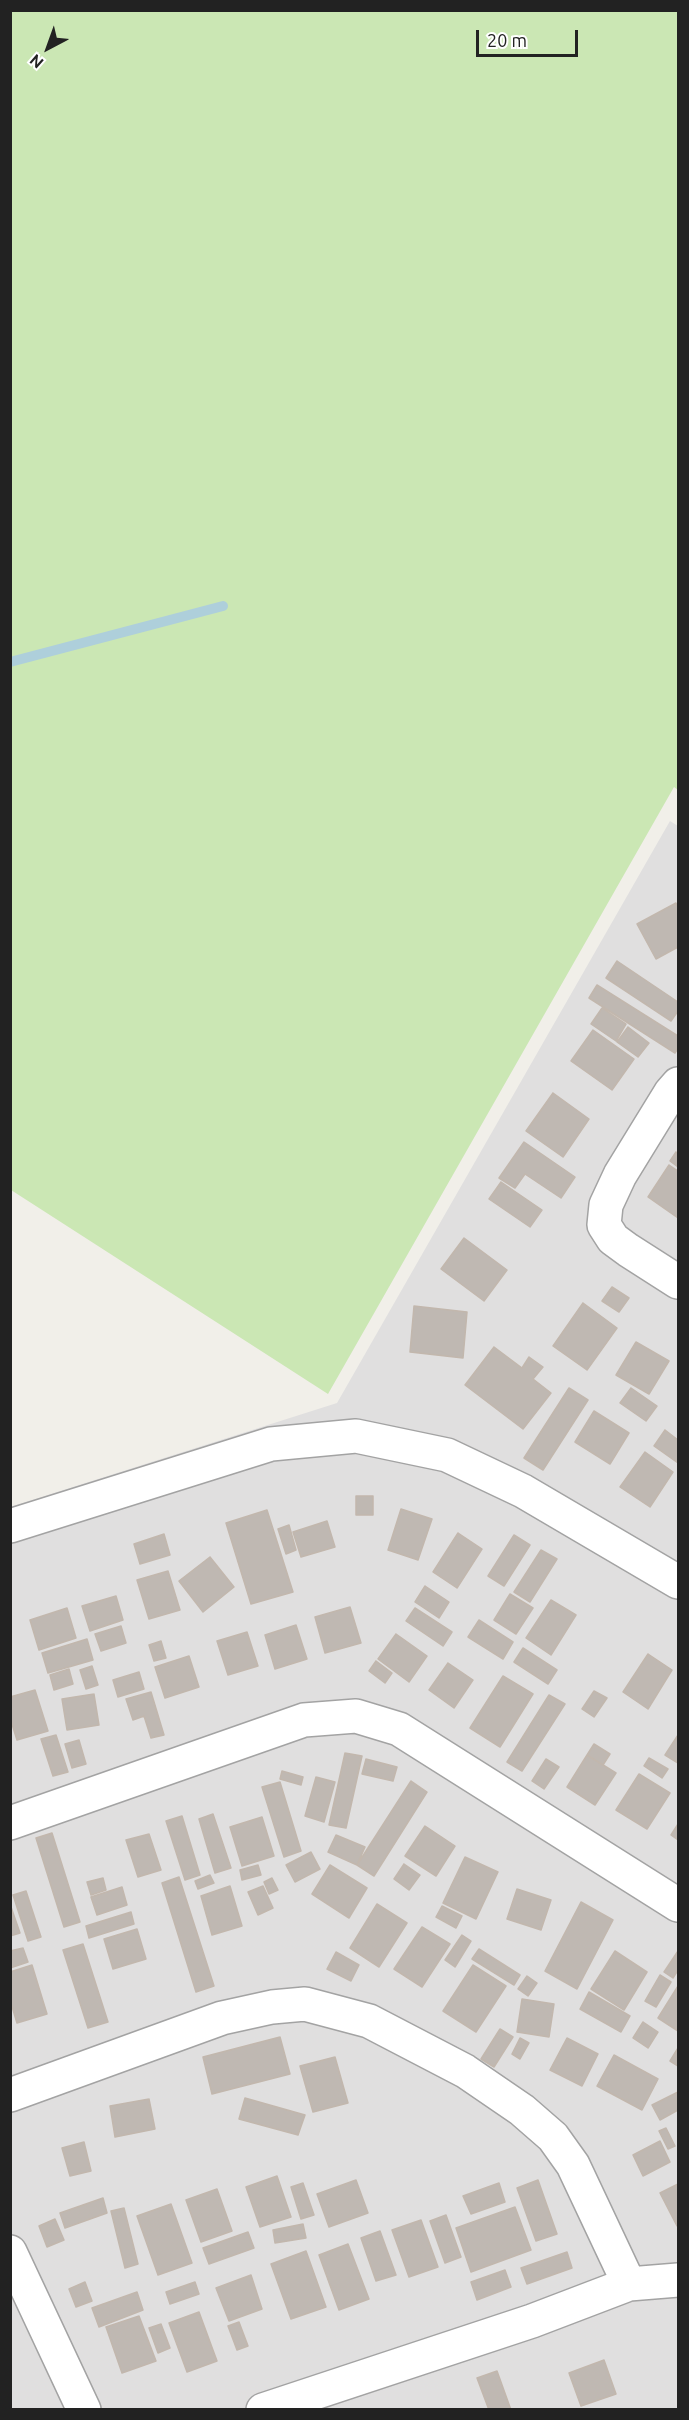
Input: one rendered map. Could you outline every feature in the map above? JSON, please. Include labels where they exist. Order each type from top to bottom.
[{"type":"street","points":[[678,1084],[620,1175],[606,1205],[604,1225],[613,1239],[678,1282]]},
{"type":"street","points":[[10,1526],[271,1444],[356,1436],[447,1455],[523,1491],[678,1582]]},
{"type":"street","points":[[10,1823],[304,1720],[356,1716],[399,1729],[678,1905]]},
{"type":"street","points":[[10,2095],[222,2018],[272,2007],[305,2004],[369,2021],[465,2071],[522,2110],[553,2137],[573,2165],[629,2284]]},
{"type":"street","points":[[10,2252],[84,2409]]},
{"type":"street","points":[[263,2409],[532,2321],[629,2284],[678,2280]]},
{"type":"shaded area","points":[[670,821],[678,826],[678,2409],[11,2409],[10,1507],[337,1403]]},
{"type":"green space","points":[[10,11],[678,11],[678,790],[674,787],[328,1394],[11,1190]]},
{"type":"building","points":[[676,903],[678,907],[678,947],[656,959],[637,924]]},
{"type":"building","points":[[617,961],[678,1002],[678,1011],[671,1021],[606,978]]},
{"type":"building","points":[[597,985],[678,1036],[678,1048],[675,1053],[589,998]]},
{"type":"building","points":[[602,1008],[626,1024],[616,1041],[591,1024]]},
{"type":"building","points":[[628,1027],[649,1043],[638,1057],[617,1042]]},
{"type":"building","points":[[593,1030],[634,1059],[612,1090],[571,1061]]},
{"type":"building","points":[[553,1093],[589,1119],[563,1157],[526,1131]]},
{"type":"building","points":[[524,1142],[575,1177],[561,1198],[525,1174],[515,1188],[499,1178]]},
{"type":"building","points":[[676,1152],[678,1154],[678,1167],[670,1161]]},
{"type":"building","points":[[669,1165],[678,1171],[678,1218],[648,1197]]},
{"type":"building","points":[[501,1182],[542,1210],[530,1227],[489,1199]]},
{"type":"building","points":[[464,1238],[507,1270],[484,1301],[441,1269]]},
{"type":"building","points":[[612,1287],[629,1298],[619,1312],[602,1301]]},
{"type":"building","points":[[583,1303],[617,1328],[587,1370],[553,1346]]},
{"type":"building","points":[[414,1306],[467,1312],[463,1358],[410,1352]]},
{"type":"building","points":[[636,1342],[669,1361],[649,1394],[616,1375]]},
{"type":"building","points":[[494,1347],[522,1368],[529,1357],[543,1367],[533,1379],[551,1393],[523,1429],[465,1385]]},
{"type":"building","points":[[569,1388],[588,1400],[543,1470],[524,1458]]},
{"type":"building","points":[[631,1388],[657,1406],[646,1421],[620,1403]]},
{"type":"building","points":[[594,1411],[629,1433],[610,1464],[575,1442]]},
{"type":"building","points":[[665,1430],[678,1440],[678,1463],[654,1446]]},
{"type":"building","points":[[645,1452],[673,1472],[650,1507],[620,1487]]},
{"type":"building","points":[[356,1496],[373,1496],[373,1515],[356,1515]]},
{"type":"building","points":[[401,1509],[432,1519],[418,1560],[388,1550]]},
{"type":"building","points":[[267,1510],[293,1592],[251,1604],[226,1523]]},
{"type":"building","points":[[327,1521],[335,1547],[301,1557],[293,1532]]},
{"type":"building","points":[[289,1525],[296,1550],[286,1554],[278,1529]]},
{"type":"building","points":[[458,1533],[482,1549],[457,1588],[433,1572]]},
{"type":"building","points":[[164,1534],[170,1555],[140,1564],[134,1544]]},
{"type":"building","points":[[514,1535],[530,1545],[504,1586],[488,1576]]},
{"type":"building","points":[[541,1550],[557,1559],[530,1602],[514,1592]]},
{"type":"building","points":[[210,1557],[234,1587],[203,1612],[179,1581]]},
{"type":"building","points":[[168,1571],[180,1610],[149,1619],[137,1580]]},
{"type":"building","points":[[425,1586],[449,1602],[439,1618],[415,1602]]},
{"type":"building","points":[[510,1594],[533,1608],[516,1634],[494,1620]]},
{"type":"building","points":[[116,1596],[123,1620],[90,1631],[82,1606]]},
{"type":"building","points":[[551,1600],[576,1615],[551,1655],[526,1638]]},
{"type":"building","points":[[350,1607],[361,1643],[325,1653],[315,1617]]},
{"type":"building","points":[[67,1608],[76,1638],[39,1650],[30,1620]]},
{"type":"building","points":[[415,1608],[452,1632],[443,1646],[406,1621]]},
{"type":"building","points":[[479,1620],[513,1642],[503,1659],[468,1637]]},
{"type":"building","points":[[296,1625],[307,1659],[275,1669],[265,1635]]},
{"type":"building","points":[[121,1626],[126,1643],[101,1651],[95,1634]]},
{"type":"building","points":[[247,1632],[258,1666],[228,1675],[217,1641]]},
{"type":"building","points":[[396,1634],[427,1656],[409,1682],[378,1659]]},
{"type":"building","points":[[87,1639],[93,1660],[48,1673],[42,1653]]},
{"type":"building","points":[[161,1641],[166,1658],[154,1661],[149,1645]]},
{"type":"building","points":[[523,1648],[557,1670],[548,1684],[514,1662]]},
{"type":"building","points":[[648,1654],[672,1670],[648,1709],[623,1692]]},
{"type":"building","points":[[189,1656],[199,1687],[165,1698],[155,1667]]},
{"type":"building","points":[[376,1661],[392,1673],[385,1683],[369,1671]]},
{"type":"building","points":[[448,1663],[473,1680],[454,1708],[429,1690]]},
{"type":"building","points":[[92,1666],[98,1685],[86,1689],[80,1670]]},
{"type":"building","points":[[69,1669],[73,1684],[54,1690],[50,1675]]},
{"type":"building","points":[[139,1672],[144,1689],[118,1697],[113,1680]]},
{"type":"building","points":[[503,1676],[533,1694],[500,1747],[470,1728]]},
{"type":"building","points":[[35,1690],[48,1731],[17,1740],[10,1718],[10,1697]]},
{"type":"building","points":[[594,1691],[607,1698],[594,1717],[582,1709]]},
{"type":"building","points":[[151,1692],[164,1735],[151,1738],[144,1716],[133,1720],[126,1699]]},
{"type":"building","points":[[94,1694],[99,1725],[67,1730],[62,1699]]},
{"type":"building","points":[[549,1695],[565,1704],[522,1771],[507,1762]]},
{"type":"building","points":[[56,1735],[68,1772],[53,1776],[41,1739]]},
{"type":"building","points":[[678,1735],[678,1763],[665,1755]]},
{"type":"building","points":[[79,1740],[86,1764],[72,1768],[65,1744]]},
{"type":"building","points":[[594,1744],[610,1754],[603,1765],[587,1755]]},
{"type":"building","points":[[345,1753],[362,1756],[346,1828],[329,1825]]},
{"type":"building","points":[[587,1755],[616,1773],[595,1805],[567,1787]]},
{"type":"building","points":[[649,1758],[668,1769],[662,1778],[644,1766]]},
{"type":"building","points":[[366,1759],[397,1767],[393,1781],[362,1774]]},
{"type":"building","points":[[546,1759],[559,1767],[544,1789],[532,1781]]},
{"type":"building","points":[[282,1771],[303,1777],[301,1785],[280,1779]]},
{"type":"building","points":[[639,1774],[670,1793],[647,1829],[616,1810]]},
{"type":"building","points":[[316,1777],[335,1782],[324,1822],[305,1816]]},
{"type":"building","points":[[411,1781],[427,1792],[374,1876],[357,1865]]},
{"type":"building","points":[[280,1782],[301,1851],[284,1857],[262,1787]]},
{"type":"building","points":[[213,1814],[231,1868],[215,1873],[199,1819]]},
{"type":"building","points":[[182,1816],[200,1875],[185,1880],[166,1821]]},
{"type":"building","points":[[262,1817],[274,1856],[242,1866],[230,1827]]},
{"type":"building","points":[[678,1824],[678,1840],[671,1835]]},
{"type":"building","points":[[425,1826],[455,1846],[436,1876],[405,1856]]},
{"type":"building","points":[[52,1833],[80,1922],[64,1927],[36,1838]]},
{"type":"building","points":[[149,1834],[161,1870],[138,1877],[126,1840]]},
{"type":"building","points":[[336,1835],[365,1847],[357,1865],[328,1852]]},
{"type":"building","points":[[311,1852],[320,1869],[295,1882],[286,1865]]},
{"type":"building","points":[[465,1857],[498,1872],[476,1919],[443,1903]]},
{"type":"building","points":[[404,1864],[420,1875],[409,1890],[394,1879]]},
{"type":"building","points":[[258,1865],[261,1875],[242,1880],[240,1870]]},
{"type":"building","points":[[330,1865],[367,1888],[349,1918],[312,1894]]},
{"type":"building","points":[[210,1875],[214,1883],[198,1889],[195,1881]]},
{"type":"building","points":[[179,1877],[214,1986],[196,1992],[162,1883]]},
{"type":"building","points":[[103,1878],[106,1890],[91,1895],[87,1882]]},
{"type":"building","points":[[272,1878],[278,1890],[269,1894],[264,1882]]},
{"type":"building","points":[[230,1886],[242,1926],[212,1935],[201,1896]]},
{"type":"building","points":[[263,1886],[273,1908],[258,1915],[248,1892]]},
{"type":"building","points":[[122,1887],[127,1905],[97,1915],[91,1897]]},
{"type":"building","points":[[517,1889],[551,1900],[541,1930],[507,1919]]},
{"type":"building","points":[[26,1891],[41,1937],[28,1941],[13,1895]]},
{"type":"building","points":[[581,1902],[613,1920],[577,1989],[545,1971]]},
{"type":"building","points":[[10,1904],[20,1933],[10,1936]]},
{"type":"building","points":[[377,1904],[407,1923],[379,1967],[350,1948]]},
{"type":"building","points":[[442,1906],[462,1916],[456,1928],[436,1917]]},
{"type":"building","points":[[131,1912],[134,1924],[89,1938],[86,1926]]},
{"type":"building","points":[[422,1927],[450,1944],[422,1987],[394,1969]]},
{"type":"building","points":[[137,1929],[146,1959],[113,1969],[104,1939]]},
{"type":"building","points":[[462,1935],[471,1941],[455,1967],[445,1960]]},
{"type":"building","points":[[83,1944],[108,2022],[88,2028],[63,1950]]},
{"type":"building","points":[[23,1948],[28,1962],[10,1968],[10,1951]]},
{"type":"building","points":[[479,1949],[520,1975],[514,1985],[472,1959]]},
{"type":"building","points":[[615,1951],[647,1972],[624,2010],[591,1989]]},
{"type":"building","points":[[678,1951],[678,1970],[673,1978],[664,1972]]},
{"type":"building","points":[[336,1952],[359,1965],[351,1981],[327,1969]]},
{"type":"building","points":[[32,1965],[47,2014],[17,2023],[10,2000],[10,1972]]},
{"type":"building","points":[[473,1965],[506,1986],[476,2032],[443,2011]]},
{"type":"building","points":[[660,1975],[671,1982],[656,2007],[645,2001]]},
{"type":"building","points":[[527,1976],[537,1983],[528,1996],[518,1989]]},
{"type":"building","points":[[678,1986],[678,2031],[658,2018]]},
{"type":"building","points":[[589,1992],[630,2016],[621,2032],[580,2009]]},
{"type":"building","points":[[522,1999],[554,2004],[549,2037],[517,2032]]},
{"type":"building","points":[[643,2022],[658,2032],[648,2048],[633,2038]]},
{"type":"building","points":[[500,2029],[513,2037],[494,2067],[481,2059]]},
{"type":"building","points":[[280,2037],[290,2074],[212,2094],[203,2057]]},
{"type":"building","points":[[520,2038],[529,2043],[520,2059],[512,2054]]},
{"type":"building","points":[[567,2038],[598,2054],[582,2086],[550,2070]]},
{"type":"building","points":[[678,2048],[678,2066],[670,2061]]},
{"type":"building","points":[[614,2055],[658,2079],[642,2110],[597,2086]]},
{"type":"building","points":[[335,2057],[348,2103],[313,2112],[300,2066]]},
{"type":"building","points":[[678,2092],[678,2110],[660,2120],[652,2105]]},
{"type":"building","points":[[245,2098],[305,2115],[298,2135],[239,2119]]},
{"type":"building","points":[[149,2099],[155,2129],[115,2137],[110,2106]]},
{"type":"building","points":[[666,2128],[675,2146],[668,2149],[659,2131]]},
{"type":"building","points":[[660,2141],[670,2162],[643,2176],[633,2155]]},
{"type":"building","points":[[84,2142],[91,2171],[70,2176],[62,2148]]},
{"type":"building","points":[[277,2176],[291,2217],[260,2227],[246,2187]]},
{"type":"building","points":[[356,2180],[368,2213],[329,2227],[317,2194]]},
{"type":"building","points":[[538,2180],[557,2234],[536,2241],[517,2188]]},
{"type":"building","points":[[303,2183],[314,2215],[301,2219],[291,2187]]},
{"type":"building","points":[[499,2183],[505,2202],[471,2214],[463,2196]]},
{"type":"building","points":[[678,2184],[678,2226],[677,2226],[660,2193]]},
{"type":"building","points":[[217,2189],[232,2231],[201,2242],[186,2200]]},
{"type":"building","points":[[103,2198],[107,2213],[65,2228],[60,2213]]},
{"type":"building","points":[[171,2204],[192,2263],[158,2275],[137,2216]]},
{"type":"building","points":[[515,2207],[531,2250],[471,2272],[456,2228]]},
{"type":"building","points":[[124,2208],[138,2264],[125,2268],[111,2211]]},
{"type":"building","points":[[446,2215],[461,2257],[445,2263],[430,2221]]},
{"type":"building","points":[[55,2219],[64,2240],[47,2247],[39,2226]]},
{"type":"building","points":[[421,2220],[438,2267],[409,2277],[392,2230]]},
{"type":"building","points":[[303,2224],[306,2238],[275,2243],[273,2230]]},
{"type":"building","points":[[380,2231],[396,2275],[376,2281],[361,2238]]},
{"type":"building","points":[[248,2232],[254,2248],[209,2264],[203,2248]]},
{"type":"building","points":[[348,2244],[369,2299],[339,2310],[319,2255]]},
{"type":"building","points":[[306,2251],[326,2307],[291,2319],[271,2264]]},
{"type":"building","points":[[567,2252],[572,2268],[527,2284],[521,2268]]},
{"type":"building","points":[[505,2270],[511,2287],[477,2300],[471,2282]]},
{"type":"building","points":[[251,2275],[262,2309],[229,2321],[216,2288]]},
{"type":"building","points":[[85,2282],[92,2301],[76,2307],[69,2289]]},
{"type":"building","points":[[195,2282],[199,2294],[170,2304],[166,2292]]},
{"type":"building","points":[[137,2292],[143,2310],[99,2327],[92,2308]]},
{"type":"building","points":[[199,2312],[217,2361],[187,2372],[169,2323]]},
{"type":"building","points":[[139,2316],[156,2361],[122,2373],[106,2327]]},
{"type":"building","points":[[239,2322],[248,2346],[237,2350],[228,2326]]},
{"type":"building","points":[[161,2324],[170,2348],[158,2353],[149,2328]]},
{"type":"building","points":[[604,2360],[616,2394],[581,2406],[569,2373]]},
{"type":"building","points":[[497,2371],[511,2410],[489,2410],[477,2378]]},
{"type":"waterway","points":[[10,662],[223,606]]}]
